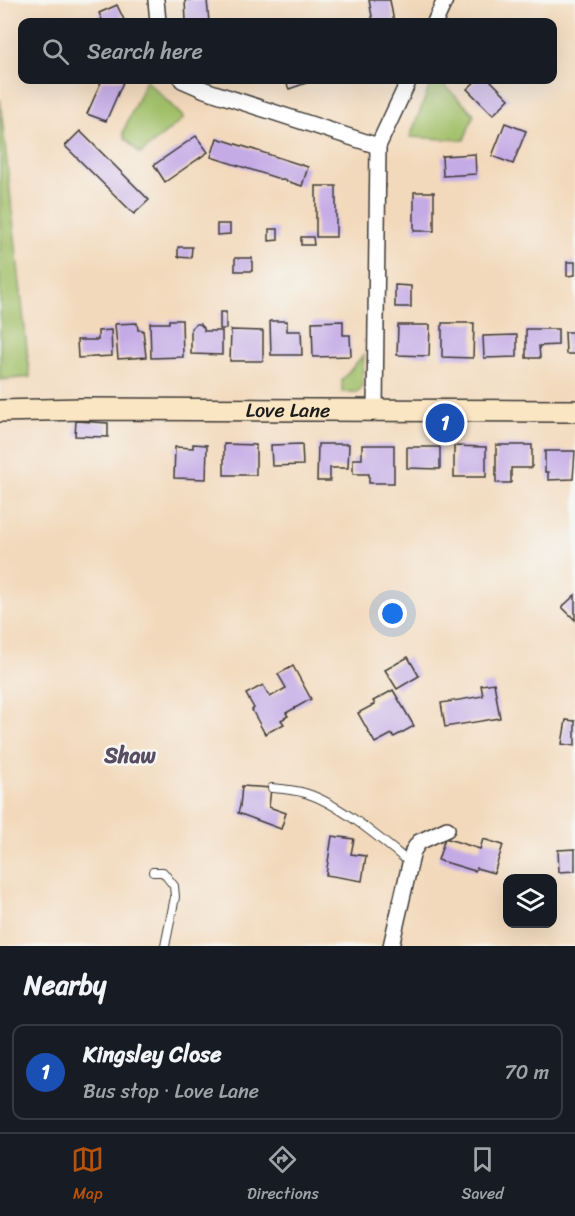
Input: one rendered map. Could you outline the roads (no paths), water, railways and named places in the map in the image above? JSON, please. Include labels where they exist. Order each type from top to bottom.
[{"type":"street","points":[[156,0],[158,18]]},
{"type":"street","points":[[437,18],[445,0]]},
{"type":"street","points":[[191,84],[378,146]]},
{"type":"street","points":[[375,410],[378,146],[407,84]]},
{"type":"street","name":"Love Lane","points":[[0,411],[82,409],[575,411]]},
{"type":"street","points":[[391,946],[413,851],[419,842],[447,829]]},
{"type":"lane","points":[[272,788],[304,792],[318,798],[347,815],[410,863]]},
{"type":"lane","points":[[153,872],[163,872],[174,886],[175,897],[165,946]]},
{"type":"place","name":"Kingsley Close","points":[[445,423]]},
{"type":"district","name":"Shaw","points":[[130,755]]}]
